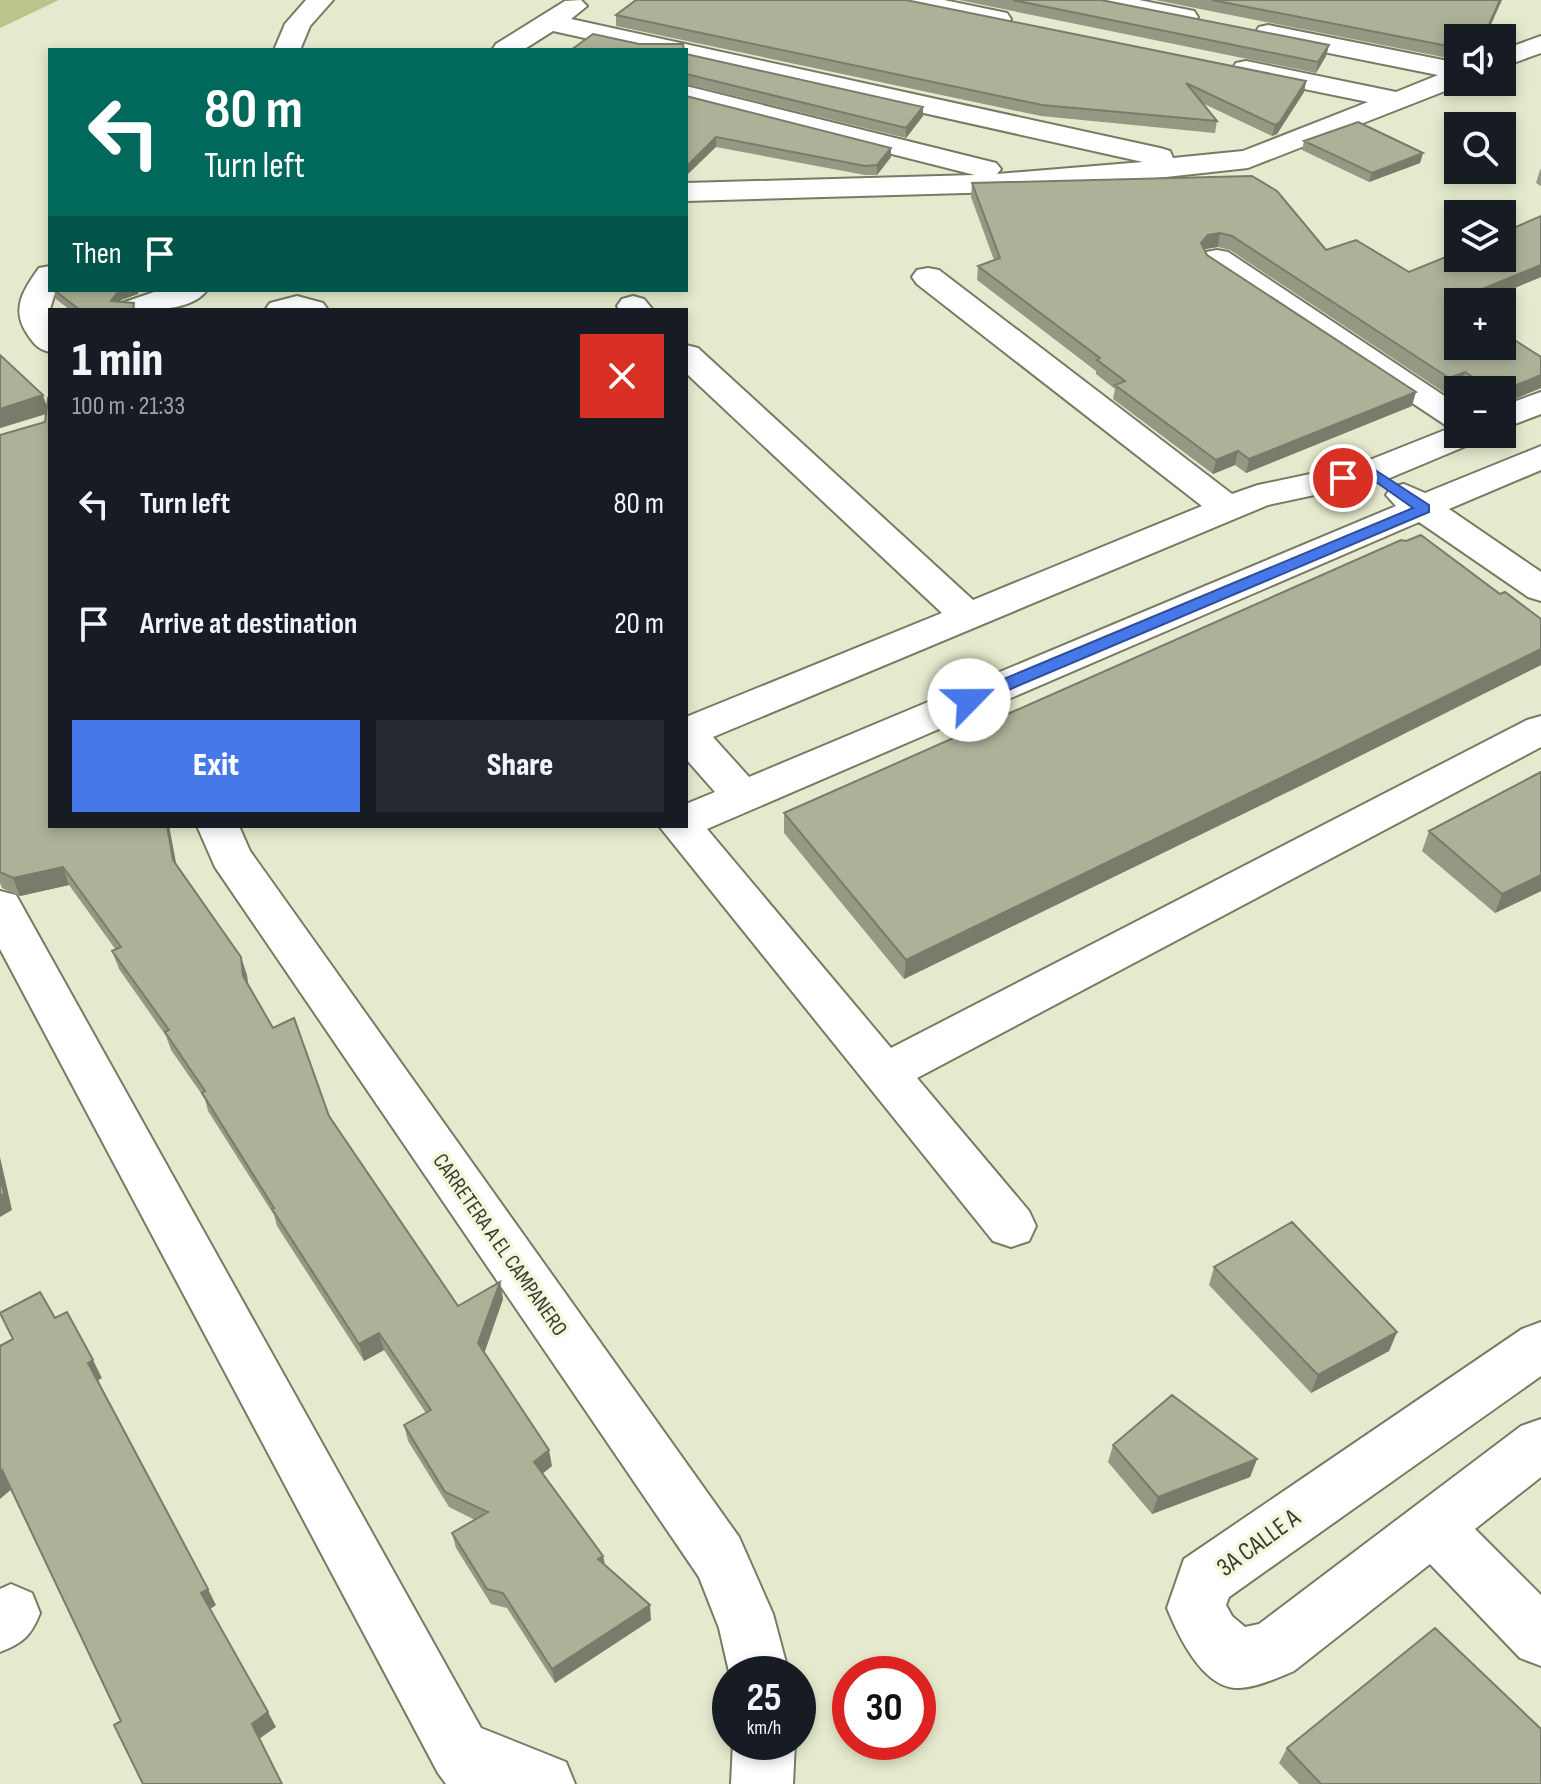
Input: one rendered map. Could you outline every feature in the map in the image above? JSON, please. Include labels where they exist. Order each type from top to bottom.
[{"type":"street","points":[[288,48],[298,24],[320,0]]},
{"type":"street","points":[[508,48],[585,0]]},
{"type":"street","points":[[906,0],[1014,18]]},
{"type":"street","points":[[1101,0],[1210,22]]},
{"type":"street","points":[[548,22],[666,48]]},
{"type":"street","points":[[1241,28],[1444,68]]},
{"type":"street","points":[[1516,54],[1541,44]]},
{"type":"street","points":[[688,52],[1200,165]]},
{"type":"street","points":[[1218,64],[1401,101]]},
{"type":"street","points":[[688,192],[1038,182],[1248,159],[1444,83]]},
{"type":"street","points":[[804,122],[843,87]]},
{"type":"street","points":[[688,94],[1038,182]]},
{"type":"street","points":[[1217,259],[1444,411]]},
{"type":"street","points":[[928,277],[1227,508]]},
{"type":"street","points":[[45,330],[32,306],[48,278]]},
{"type":"street","points":[[139,308],[185,292]]},
{"type":"street","points":[[688,357],[968,616]]},
{"type":"street","points":[[1516,413],[1541,402]]},
{"type":"street","points":[[688,732],[1258,496],[1372,472],[1444,443]]},
{"type":"street","points":[[1509,448],[1533,460]]},
{"type":"street","points":[[688,820],[1533,460]]},
{"type":"street","points":[[1372,472],[1541,589]]},
{"type":"street","points":[[885,1073],[1541,730]]},
{"type":"street","points":[[688,735],[742,796]]},
{"type":"street","name":"CARRETERA A EL CAMPANERO","points":[[219,828],[230,856],[719,1557],[742,1602],[756,1656]]},
{"type":"street","points":[[682,828],[1011,1226]]},
{"type":"street","points":[[0,907],[471,1768],[544,1784]]},
{"type":"street","name":"3A CALLE A","points":[[1541,1346],[1257,1540],[1205,1579],[1196,1608],[1211,1637],[1237,1659],[1273,1650],[1541,1444]]},
{"type":"street","points":[[1432,1526],[1541,1637]]},
{"type":"street","points":[[762,1784],[763,1760]]},
{"type":"green space","points":[[0,0],[59,0],[0,28]]},
{"type":"building","points":[[636,0],[906,0],[1306,81],[1275,125],[1186,83],[1217,121],[1042,105],[616,15]]},
{"type":"building","points":[[1013,0],[1101,0],[1329,45],[1318,62]]},
{"type":"building","points":[[1212,0],[1500,0],[1489,24],[1444,24],[1444,45]]},
{"type":"building","points":[[593,34],[639,44],[683,44],[684,48],[574,48]]},
{"type":"building","points":[[688,54],[923,107],[906,128],[688,74]]},
{"type":"building","points":[[688,97],[891,148],[877,165],[865,166],[716,137],[688,165]]},
{"type":"building","points":[[1358,122],[1423,153],[1372,173],[1304,141]]},
{"type":"building","points":[[1252,176],[1277,191],[1326,250],[1356,240],[1409,272],[1444,258],[1444,272],[1516,272],[1516,227],[1541,216],[1541,265],[1485,288],[1444,288],[1444,360],[1516,360],[1516,341],[1541,357],[1541,375],[1516,385],[1516,376],[1471,376],[1465,372],[1446,376],[1232,236],[1220,233],[1208,235],[1201,243],[1207,255],[1416,392],[1249,459],[1238,451],[1216,460],[1115,385],[1125,381],[1097,360],[1100,358],[978,266],[1000,258],[972,183]]},
{"type":"building","points":[[57,292],[118,292],[111,301],[134,303],[133,308],[77,308]]},
{"type":"building","points":[[0,355],[43,395],[0,409]]},
{"type":"building","points":[[48,399],[48,828],[167,828],[173,860],[241,957],[243,976],[273,1028],[294,1018],[329,1116],[458,1306],[500,1282],[478,1343],[549,1450],[534,1462],[603,1556],[598,1559],[650,1605],[552,1669],[503,1593],[487,1589],[452,1533],[488,1512],[445,1492],[404,1425],[431,1410],[379,1333],[359,1344],[272,1209],[202,1093],[205,1091],[165,1032],[169,1030],[112,951],[121,947],[63,867],[13,878],[0,872],[0,435],[45,422]]},
{"type":"building","points":[[1421,535],[1500,594],[1505,592],[1541,619],[1541,649],[906,960],[784,813],[1401,540]]},
{"type":"building","points":[[1541,772],[1541,875],[1502,894],[1429,831]]},
{"type":"building","points":[[1292,1222],[1397,1332],[1318,1375],[1214,1267]]},
{"type":"building","points":[[40,1292],[55,1318],[67,1312],[93,1360],[88,1363],[208,1589],[201,1593],[268,1712],[252,1724],[282,1784],[143,1784],[114,1725],[121,1721],[2,1470],[0,1473],[0,1346],[13,1339],[0,1313]]},
{"type":"building","points":[[1172,1395],[1257,1459],[1158,1497],[1113,1445]]},
{"type":"building","points":[[1435,1628],[1541,1729],[1541,1784],[1321,1784],[1287,1748]]},
{"type":"route","points":[[969,700],[1424,509],[1372,472],[1343,478]]}]
